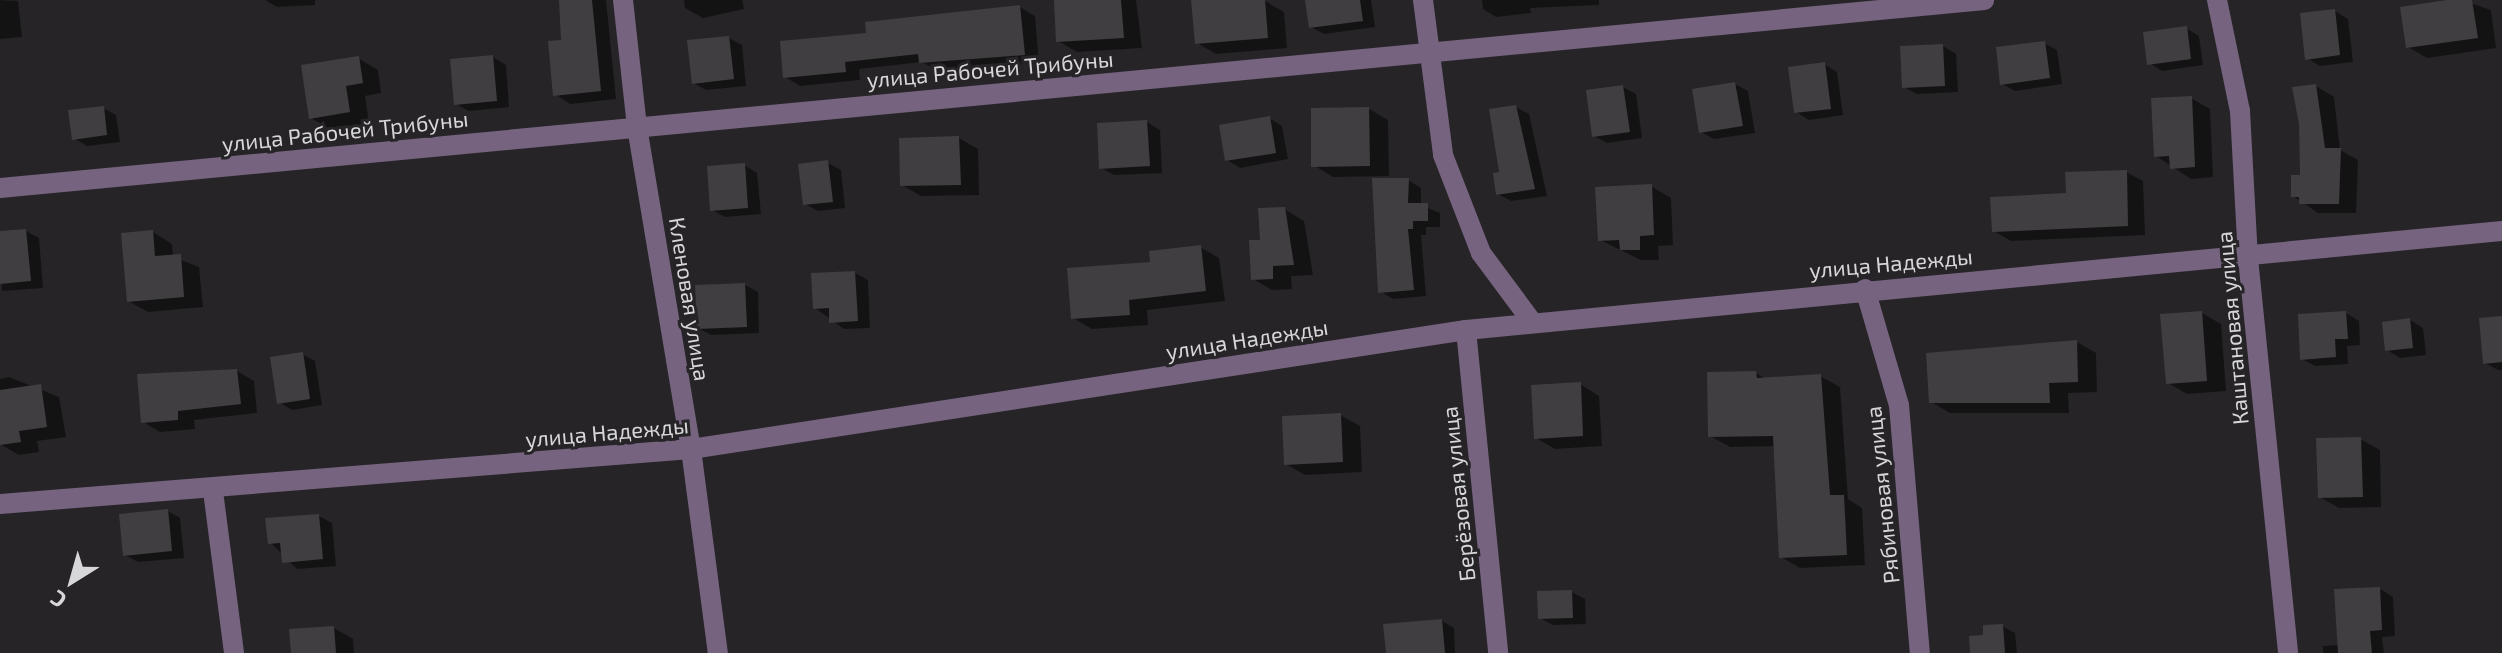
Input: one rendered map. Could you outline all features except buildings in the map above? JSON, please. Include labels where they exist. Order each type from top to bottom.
[{"type":"street","name":"Кленовая улица","points":[[623,0],[637,127],[691,449],[718,653]]},
{"type":"street","points":[[1423,0],[1448,169],[1481,253],[1533,323]]},
{"type":"street","name":"улица Рабочей Трибуны","points":[[0,188],[1984,0]]},
{"type":"street","name":"Каштановая улица","points":[[2217,0],[2240,111],[2248,258],[2288,653]]},
{"type":"street","name":"улица Надежды","points":[[0,504],[213,491],[691,449],[1466,330],[1865,289],[2248,258],[2502,231]]},
{"type":"street","name":"Рябиновая улица","points":[[1865,289],[1899,405],[1915,545],[1920,653]]},
{"type":"street","name":"Берёзовая улица","points":[[1466,330],[1498,653]]},
{"type":"street","points":[[213,491],[234,653]]}]
